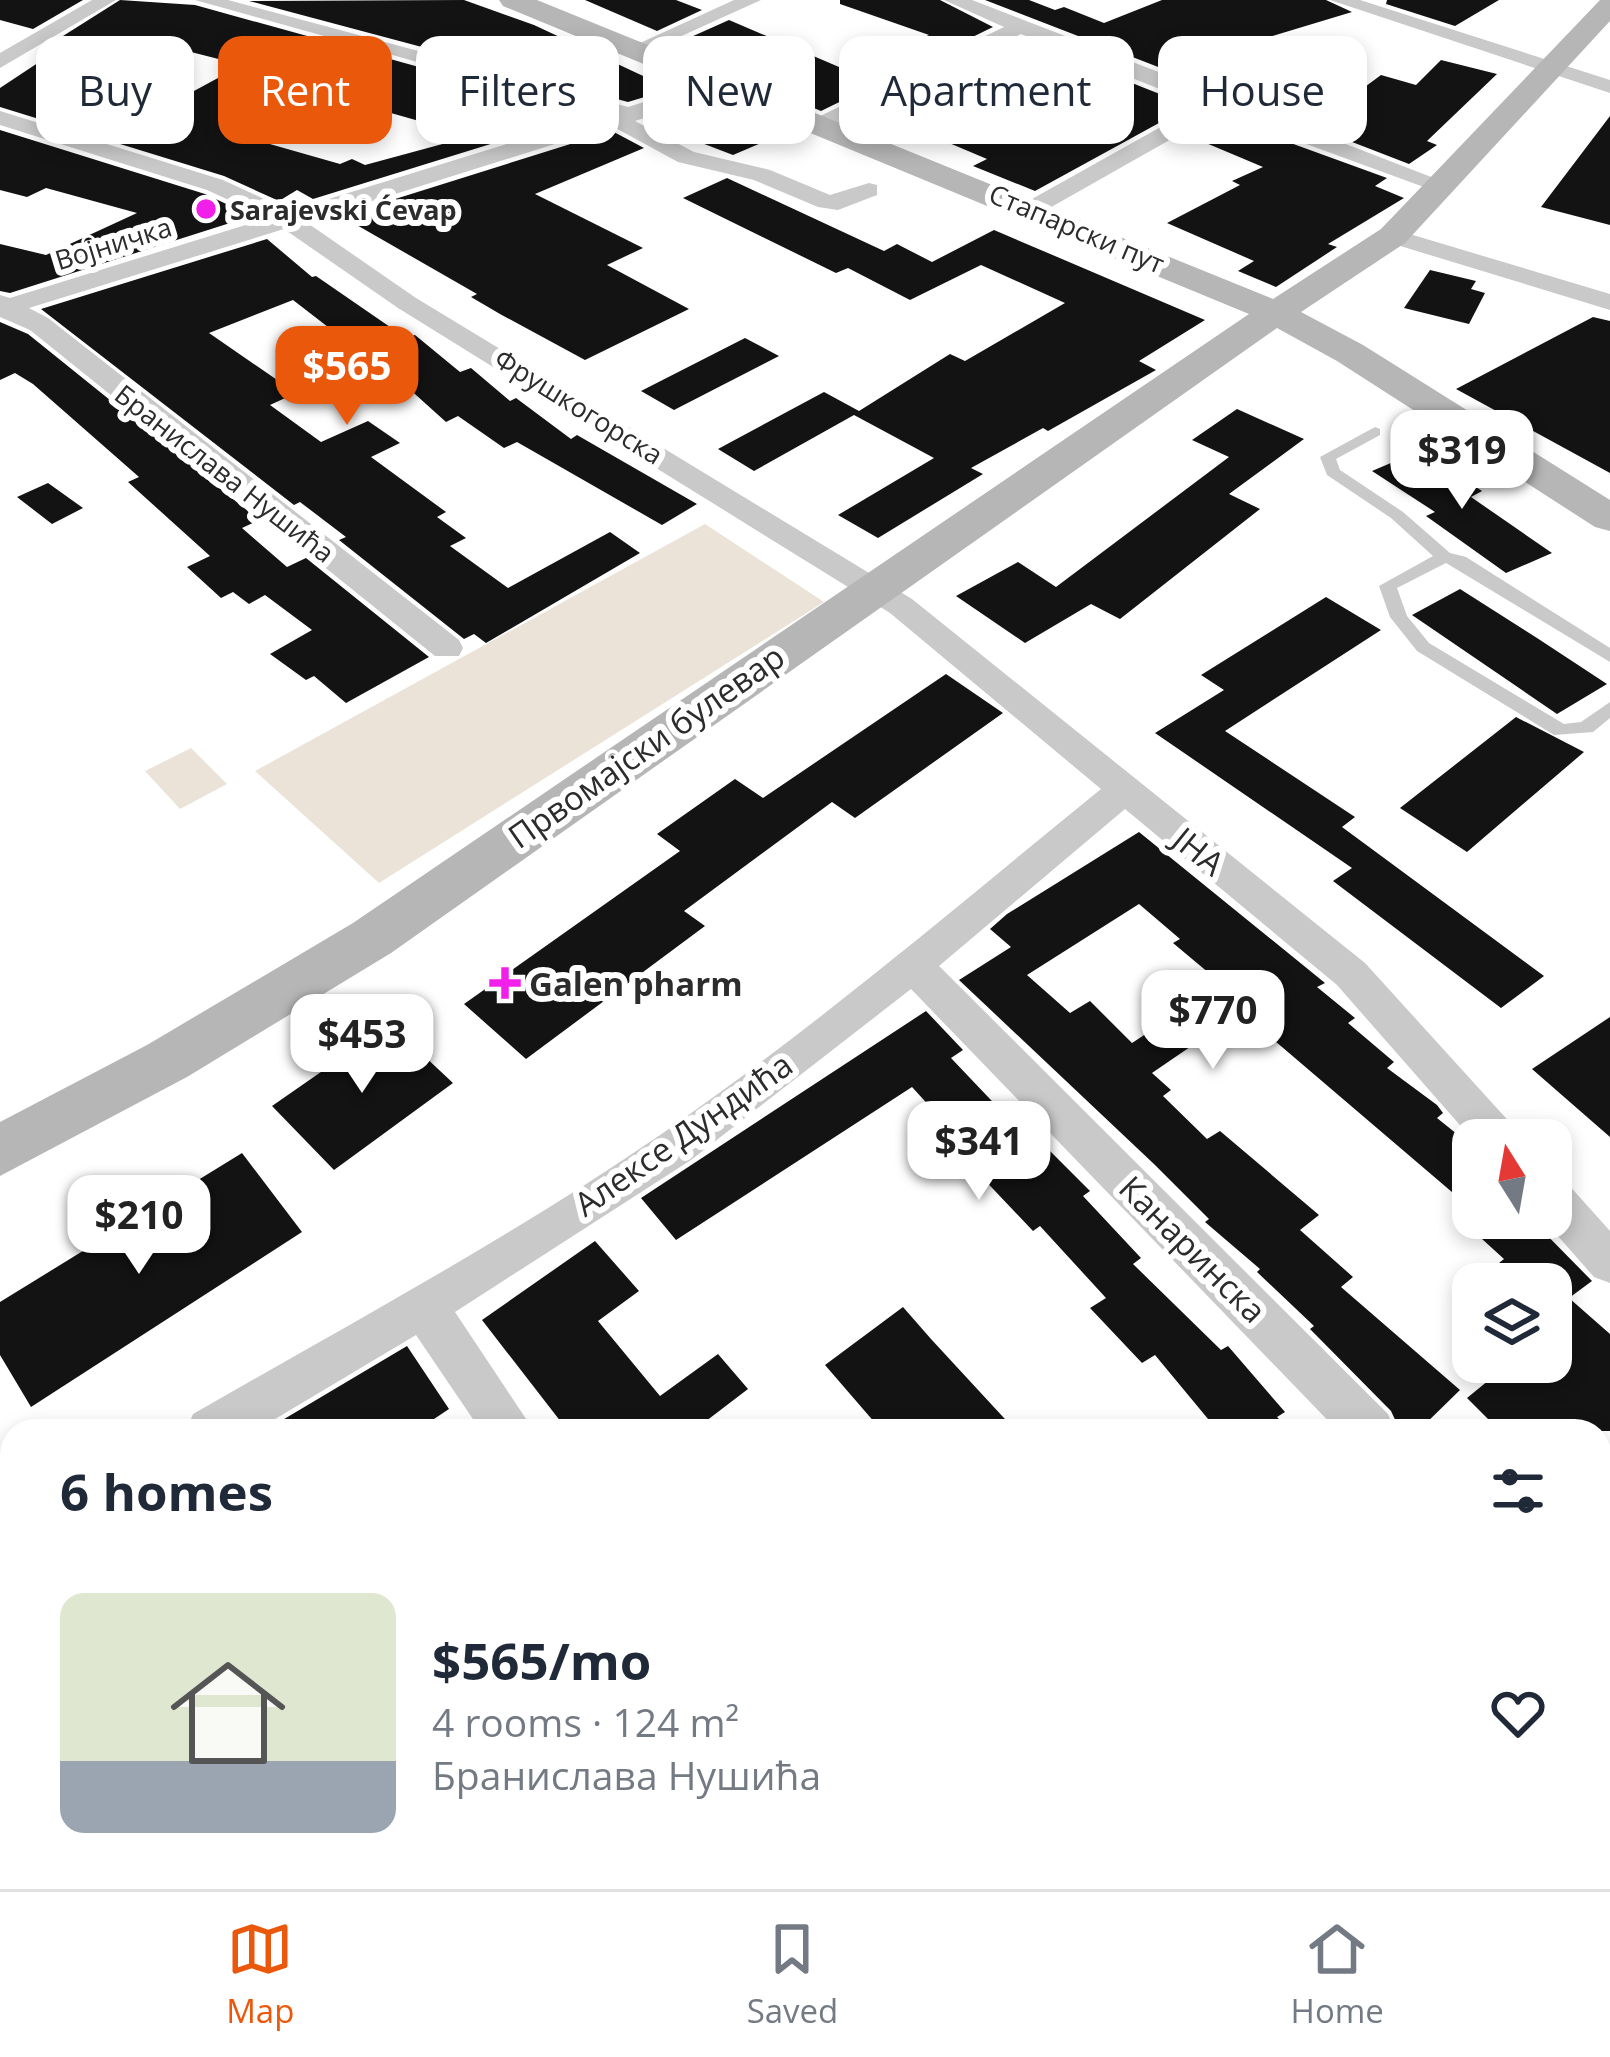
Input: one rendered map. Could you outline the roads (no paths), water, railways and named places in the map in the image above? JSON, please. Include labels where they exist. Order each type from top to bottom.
[{"type":"street","points":[[0,62],[106,0]]},
{"type":"street","points":[[205,0],[624,117],[686,157],[762,175],[826,202],[838,203],[869,190]]},
{"type":"street","name":"Стапарски пут","points":[[513,0],[643,52]]},
{"type":"street","points":[[637,50],[751,0]]},
{"type":"street","points":[[954,0],[1158,81]]},
{"type":"street","points":[[1340,0],[1610,87]]},
{"type":"street","name":"Првомајски булевар","points":[[0,1151],[167,1061],[372,938],[1219,350],[1393,236],[1610,5]]},
{"type":"street","points":[[822,124],[1021,26]]},
{"type":"street","points":[[0,32],[35,41]]},
{"type":"street","name":"Војничка","points":[[3,306],[643,111]]},
{"type":"street","name":"Фрушкогорска","points":[[0,118],[246,196],[407,303],[873,589]]},
{"type":"street","name":"Стапарски пут","points":[[815,121],[1276,314],[1358,358],[1610,518]]},
{"type":"street","points":[[1031,209],[1158,137]]},
{"type":"street","points":[[1328,144],[1440,184]]},
{"type":"street","points":[[1393,236],[1610,302]]},
{"type":"street","points":[[1332,279],[1332,326],[1358,358]]},
{"type":"street","name":"Бранислава Нушића","points":[[3,306],[39,324],[447,648]]},
{"type":"street","points":[[1219,350],[1290,350],[1358,358]]},
{"type":"street","name":"ЈНА","points":[[873,589],[1351,974],[1480,1119]]},
{"type":"street","name":"Алексе Дундића","points":[[230,1419],[423,1306],[675,1148],[913,965],[1124,790]]},
{"type":"street","name":"Канаринска","points":[[913,965],[1359,1419]]},
{"type":"street","points":[[1572,1221],[1610,1263]]},
{"type":"street","points":[[423,1306],[502,1419]]},
{"type":"lane","points":[[1375,432],[1328,457],[1327,464],[1444,557],[1460,561],[1610,656]]},
{"type":"lane","points":[[1444,557],[1388,586],[1399,617],[1423,647],[1561,731],[1586,728],[1610,707]]},
{"type":"place","name":"Sarajevski Ćevap","points":[[206,209]]},
{"type":"place","name":"Galen pharm","points":[[505,983]]}]
